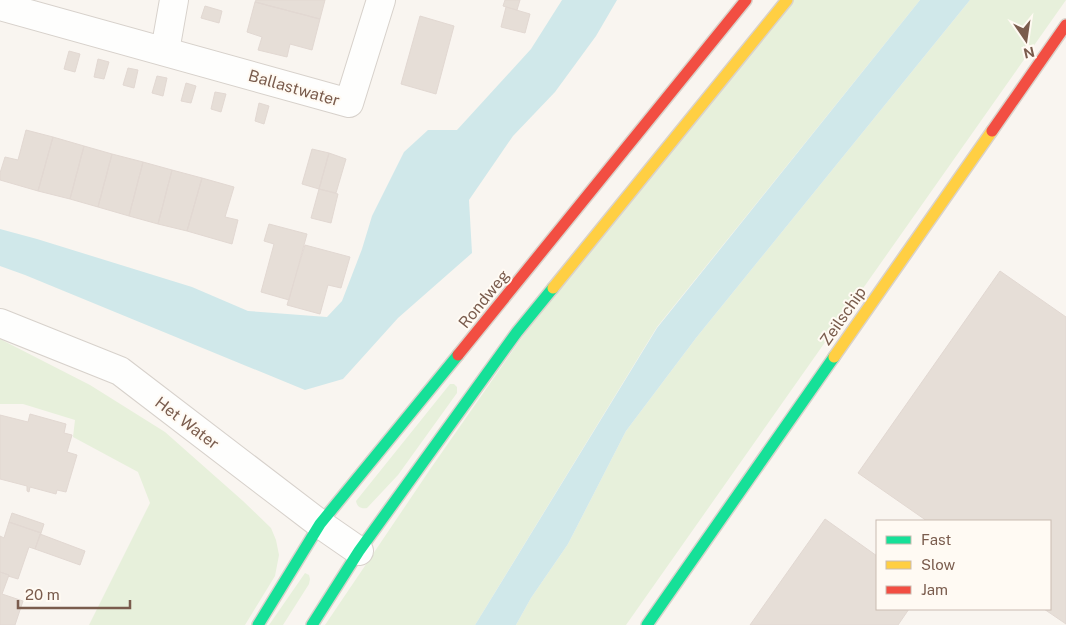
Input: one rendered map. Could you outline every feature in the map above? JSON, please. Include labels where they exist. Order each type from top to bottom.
[{"type":"main road","name":"Rondweg","points":[[258,625],[320,524],[501,304],[746,0]]},
{"type":"main road","points":[[312,625],[359,551],[517,332],[787,0]]},
{"type":"main road","name":"Zeilschip","points":[[647,625],[1066,25]]},
{"type":"street","points":[[165,51],[174,0]]},
{"type":"street","name":"Ballastwater","points":[[0,6],[349,103],[381,0]]},
{"type":"street","name":"Het Water","points":[[0,323],[120,371],[320,524],[359,551]]},
{"type":"green space","points":[[793,0],[920,0],[657,327],[475,625],[325,625],[532,323]]},
{"type":"green space","points":[[970,0],[1066,0],[626,625],[516,625],[531,598],[568,544],[626,431],[696,338]]},
{"type":"green space","points":[[0,339],[90,385],[165,432],[271,528],[279,555],[275,576],[245,625],[89,625],[150,503],[138,472],[73,437],[75,420],[23,404],[0,404]]},
{"type":"green space","points":[[450,384],[454,384],[457,387],[457,393],[398,475],[367,508],[357,505],[356,501]]},
{"type":"green space","points":[[305,573],[309,575],[309,584],[283,625],[269,625]]},
{"type":"water","points":[[562,0],[617,0],[596,36],[555,92],[513,136],[469,200],[472,253],[398,318],[343,379],[305,390],[0,266],[0,229],[192,287],[248,311],[327,317],[342,301],[362,249],[372,216],[404,152],[428,130],[457,130],[531,49]]},
{"type":"water","points":[[920,0],[970,0],[696,338],[626,431],[568,544],[531,598],[516,625],[475,625],[657,328]]},
{"type":"building","points":[[256,0],[325,0],[320,19],[255,2]]},
{"type":"building","points":[[505,0],[520,0],[517,10],[503,6]]},
{"type":"building","points":[[255,2],[320,19],[312,50],[290,44],[287,57],[258,50],[262,37],[247,32]]},
{"type":"building","points":[[205,6],[222,11],[219,23],[201,18]]},
{"type":"building","points":[[506,7],[530,14],[525,33],[501,27]]},
{"type":"building","points":[[420,16],[454,26],[436,94],[401,84]]},
{"type":"building","points":[[69,51],[80,54],[75,72],[64,69]]},
{"type":"building","points":[[98,59],[109,62],[104,79],[94,77]]},
{"type":"building","points":[[128,68],[138,70],[134,88],[123,85]]},
{"type":"building","points":[[157,76],[167,78],[163,96],[152,93]]},
{"type":"building","points":[[186,83],[196,86],[191,103],[181,101]]},
{"type":"building","points":[[215,92],[226,94],[221,112],[211,109]]},
{"type":"building","points":[[259,103],[269,106],[264,124],[255,121]]},
{"type":"building","points":[[26,130],[53,137],[38,191],[0,180],[5,157],[18,160]]},
{"type":"building","points":[[53,137],[84,146],[70,199],[38,191]]},
{"type":"building","points":[[84,146],[112,154],[98,207],[70,199]]},
{"type":"building","points":[[312,149],[329,153],[319,189],[302,184]]},
{"type":"building","points":[[329,153],[346,159],[336,193],[319,189]]},
{"type":"building","points":[[112,154],[143,162],[129,216],[98,207]]},
{"type":"building","points":[[143,162],[172,170],[158,224],[129,216]]},
{"type":"building","points":[[172,170],[202,178],[187,231],[158,224]]},
{"type":"building","points":[[202,178],[234,187],[225,217],[238,220],[232,244],[187,231]]},
{"type":"building","points":[[319,189],[338,194],[331,223],[311,218]]},
{"type":"building","points":[[269,224],[307,234],[289,300],[261,292],[274,244],[264,241]]},
{"type":"building","points":[[305,245],[350,257],[341,288],[328,285],[320,314],[287,305]]},
{"type":"building","points":[[1000,271],[1066,317],[1066,624],[1045,610],[1051,610],[1051,520],[926,520],[858,473]]},
{"type":"building","points":[[30,414],[66,424],[64,433],[72,435],[67,452],[77,455],[66,492],[57,490],[56,494],[30,487],[29,492],[27,491],[27,486],[0,479],[0,415],[28,422]]},
{"type":"building","points":[[12,513],[44,524],[41,533],[9,522]]},
{"type":"building","points":[[825,519],[876,555],[876,610],[908,610],[898,625],[750,625]]},
{"type":"building","points":[[9,522],[41,533],[35,549],[29,547],[18,579],[0,572],[0,536],[4,538]]},
{"type":"building","points":[[40,534],[85,551],[80,565],[35,549]]},
{"type":"building","points":[[0,572],[9,575],[2,594],[23,601],[15,625],[0,625]]},
{"type":"traffic: fast","points":[[312,625],[359,551],[517,332],[553,288]]},
{"type":"traffic: fast","points":[[258,625],[320,524],[458,355]]},
{"type":"traffic: fast","points":[[647,625],[834,357]]},
{"type":"traffic: slow","points":[[553,288],[787,0]]},
{"type":"traffic: slow","points":[[834,357],[992,131]]},
{"type":"traffic: jam","points":[[458,355],[746,0]]},
{"type":"traffic: jam","points":[[992,131],[1066,25]]}]
